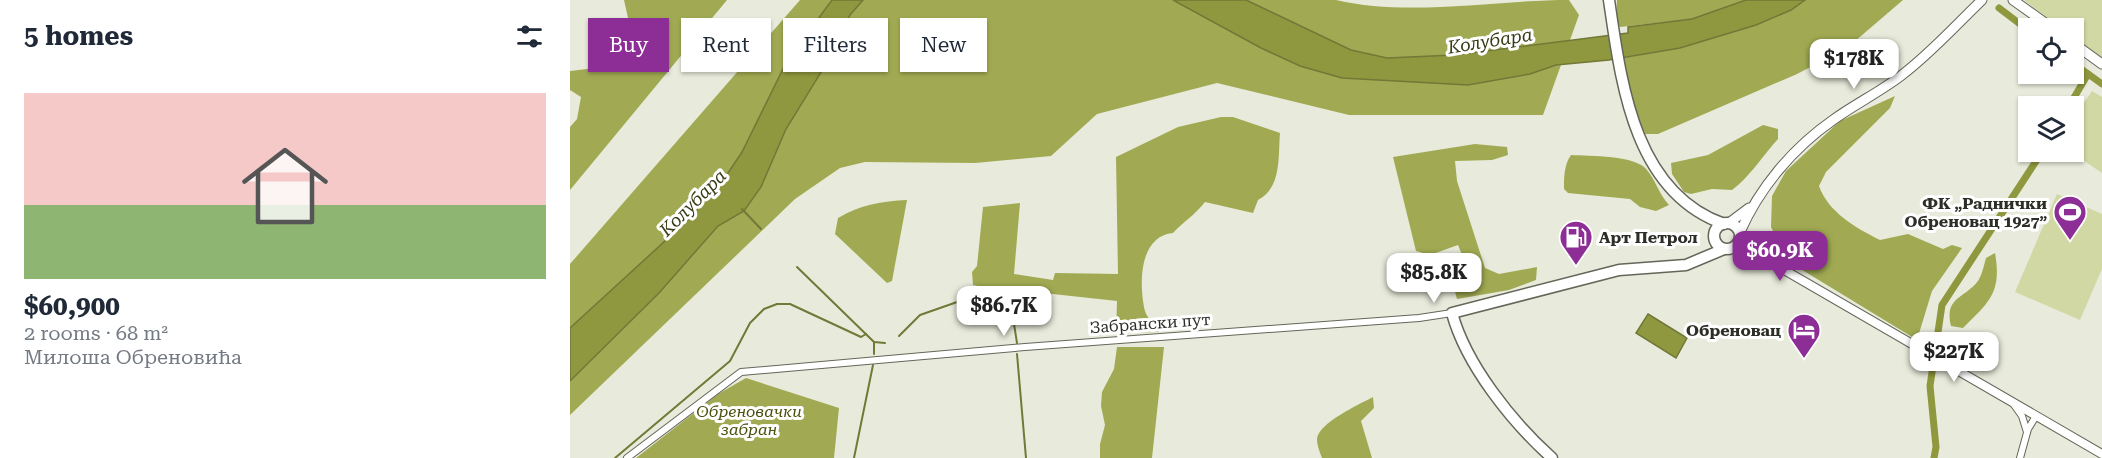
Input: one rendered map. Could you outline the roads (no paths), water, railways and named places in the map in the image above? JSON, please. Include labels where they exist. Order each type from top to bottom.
[{"type":"main road","points":[[1609,0],[1621,82],[1628,110],[1644,146],[1663,175],[1715,237],[1728,248]]},
{"type":"main road","points":[[1552,458],[1527,434],[1479,371],[1460,336],[1452,313],[1620,270],[1677,266],[1738,243],[1753,204],[1777,172],[1804,144],[1831,121],[1902,76],[1982,0]]},
{"type":"main road","points":[[2013,0],[2038,18]]},
{"type":"main road","points":[[2084,51],[2102,64]]},
{"type":"main road","points":[[1688,204],[1705,216],[1726,223],[1740,234]]},
{"type":"main road","points":[[1695,261],[1726,223],[1753,204]]},
{"type":"street","points":[[1740,234],[1767,260]]},
{"type":"street","points":[[1728,248],[1767,260],[2102,454]]},
{"type":"street","name":"Забрански пут","points":[[627,458],[741,372],[1025,347],[1419,318],[1452,313]]},
{"type":"street","points":[[2012,401],[2022,416],[2027,433]]},
{"type":"street","points":[[2020,458],[2027,433],[2036,416]]},
{"type":"waterway","points":[[1999,8],[2018,22]]},
{"type":"waterway","points":[[2084,71],[2102,84]]},
{"type":"waterway","points":[[2075,96],[2088,74]]},
{"type":"waterway","points":[[1934,458],[1936,447],[1930,386],[1942,305],[2035,162]]},
{"type":"waterway","points":[[742,209],[761,229]]},
{"type":"waterway","points":[[797,267],[874,342],[885,343]]},
{"type":"waterway","points":[[899,336],[920,315],[960,301],[989,299],[1014,324],[1017,343]]},
{"type":"waterway","points":[[615,458],[730,361],[750,323],[764,309],[777,304],[790,304],[861,337],[866,334]]},
{"type":"waterway","points":[[874,342],[874,354]]},
{"type":"waterway","points":[[1017,354],[1026,458]]},
{"type":"waterway","points":[[854,458],[873,365]]},
{"type":"place","name":"ФК „Раднички Обреновац 1927”","points":[[2070,241]]},
{"type":"place","name":"Арт Петрол","points":[[1576,266]]},
{"type":"place","name":"Обреновац","points":[[1804,359]]},
{"type":"water label","name":"Колубара","points":[[1490,41]]},
{"type":"water label","name":"Колубара","points":[[693,203]]},
{"type":"park label","name":"Обреновачки забран","points":[[749,420]]}]
